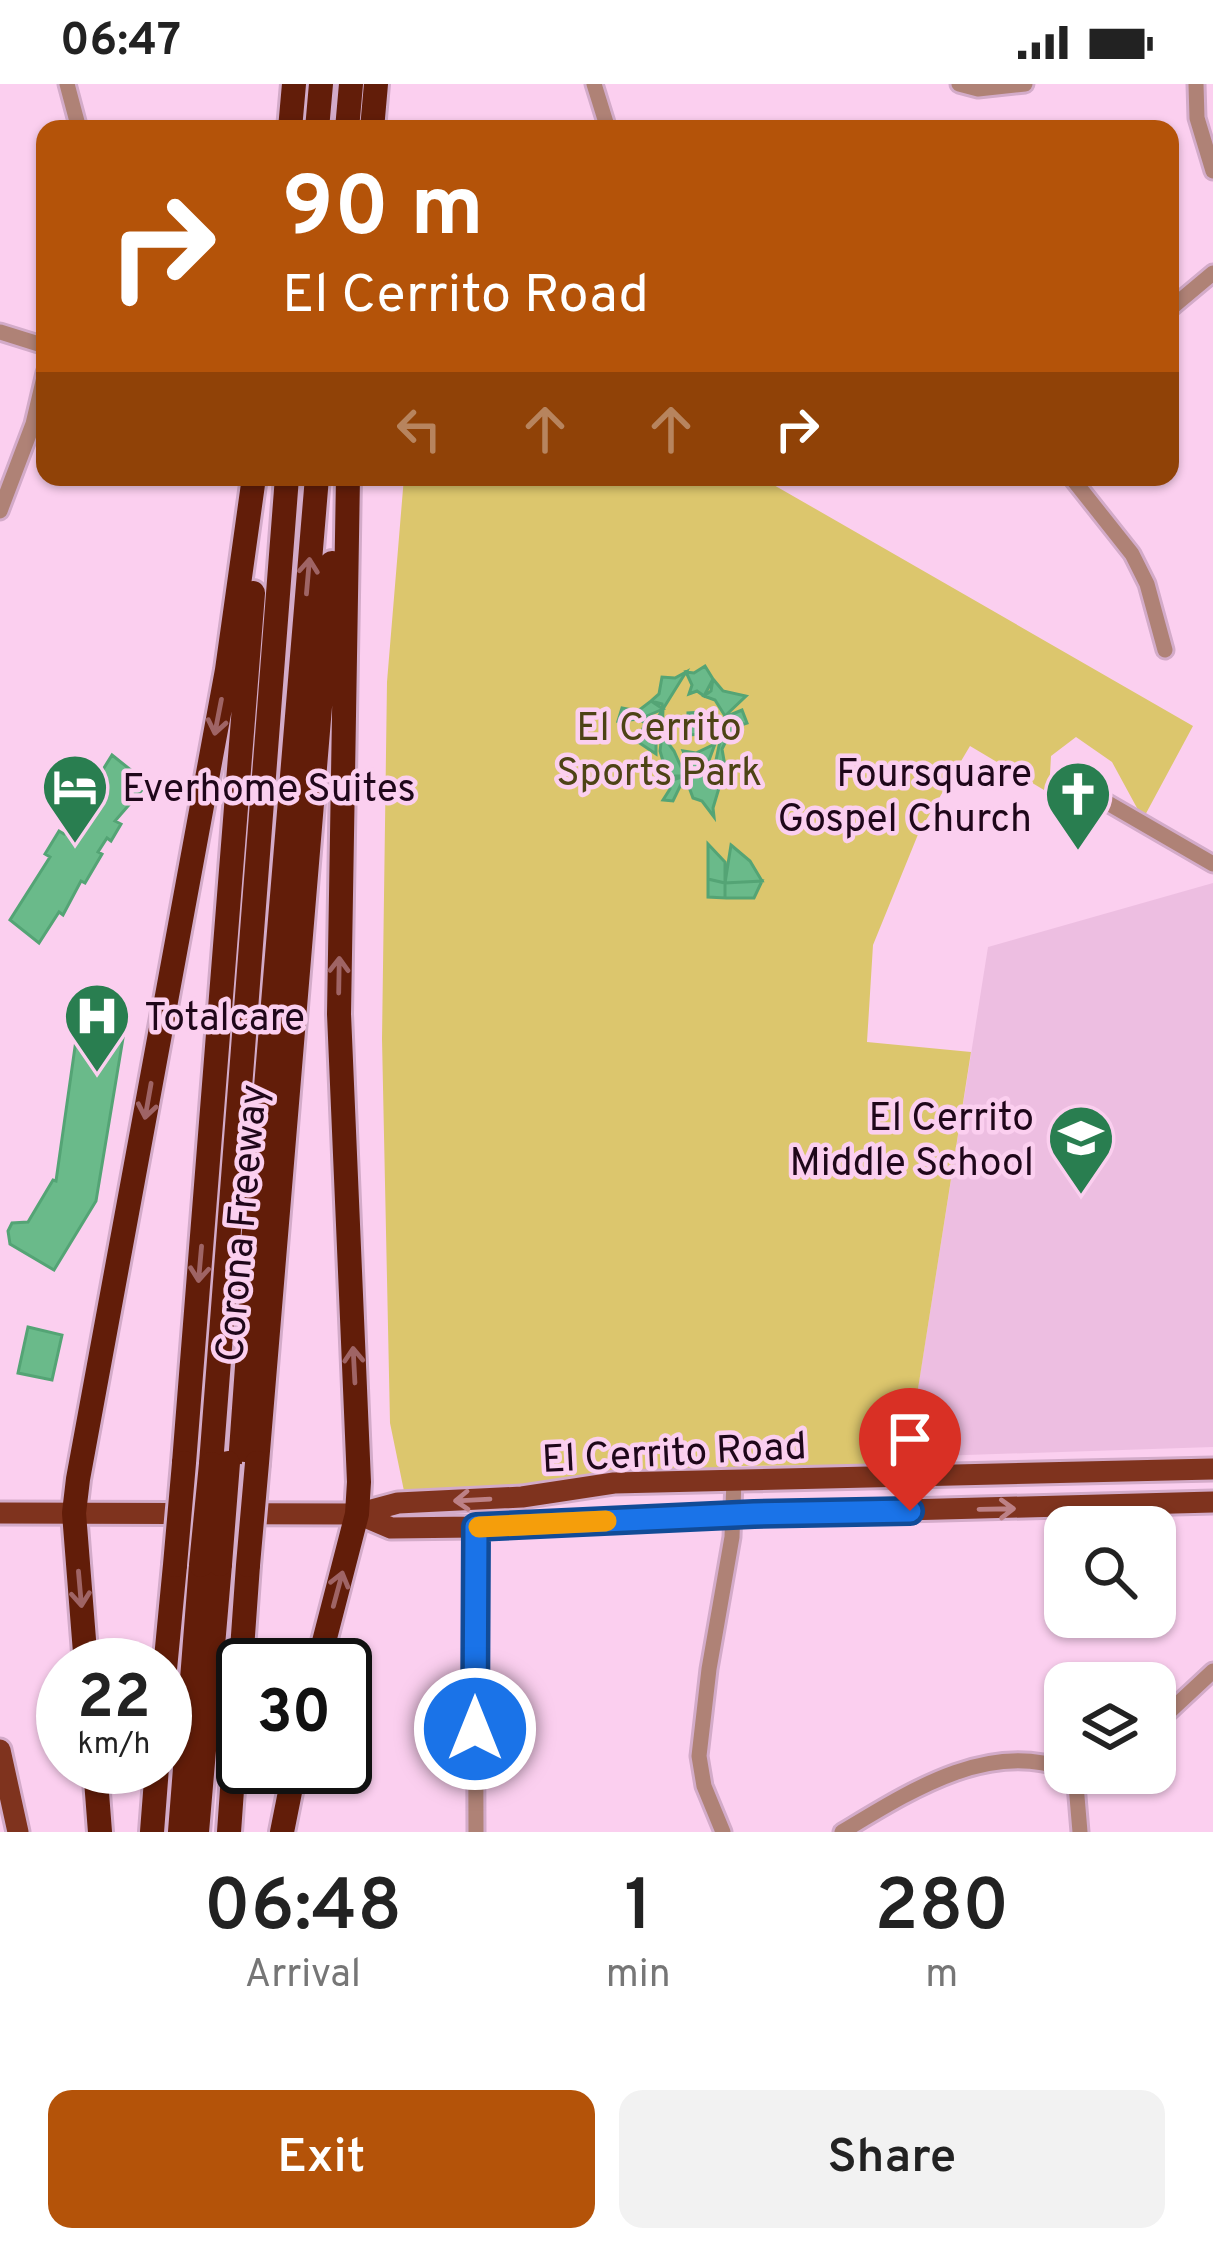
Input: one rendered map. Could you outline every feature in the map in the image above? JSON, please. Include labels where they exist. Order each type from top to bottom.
[{"type":"highway","points":[[291,120],[294,84]]},
{"type":"highway","points":[[318,120],[321,84]]},
{"type":"highway","points":[[348,120],[351,84]]},
{"type":"highway","points":[[373,120],[376,84]]},
{"type":"highway","points":[[84,1638],[74,1513],[257,486]]},
{"type":"highway","name":"Corona Freeway","points":[[168,1638],[257,486]]},
{"type":"highway","points":[[234,1463],[258,832],[286,486]]},
{"type":"highway","points":[[210,1832],[243,1309],[250,1279],[316,486]]},
{"type":"highway","name":"Corona Freeway","points":[[229,1832],[226,1565],[234,1463],[343,486]]},
{"type":"highway","points":[[325,1638],[358,1514],[338,1015],[344,486]]},
{"type":"highway","points":[[206,1184],[238,1001],[248,882],[258,832]]},
{"type":"highway","points":[[180,1832],[226,1565]]},
{"type":"highway","points":[[197,1832],[226,1565]]},
{"type":"highway","points":[[97,1794],[100,1832]]},
{"type":"highway","points":[[152,1832],[155,1794]]},
{"type":"highway","points":[[282,1832],[290,1794]]},
{"type":"main road","name":"El Cerrito Road","points":[[3,1512],[358,1514],[398,1503],[521,1497],[614,1483],[1213,1469]]},
{"type":"main road","name":"El Cerrito Road","points":[[358,1514],[391,1528],[476,1527],[1213,1502]]},
{"type":"main road","points":[[0,1750],[18,1832]]},
{"type":"street","points":[[68,84],[77,120]]},
{"type":"street","points":[[594,84],[605,120]]},
{"type":"street","points":[[959,84],[978,89],[1025,84]]},
{"type":"street","points":[[1196,84],[1197,118],[1213,171]]},
{"type":"street","points":[[1179,302],[1213,274]]},
{"type":"street","points":[[0,332],[36,343]]},
{"type":"street","points":[[0,511],[36,412]]},
{"type":"street","points":[[1078,486],[1132,554],[1147,584],[1165,650]]},
{"type":"street","points":[[1068,780],[1213,864]]},
{"type":"street","points":[[723,1832],[704,1786],[699,1756],[734,1515],[734,1479]]},
{"type":"street","points":[[476,1527],[476,1832]]},
{"type":"street","points":[[1176,1706],[1213,1671]]},
{"type":"street","points":[[842,1832],[912,1791],[997,1760],[1044,1761]]},
{"type":"street","points":[[1077,1794],[1080,1832]]},
{"type":"shaded area","name":"El Cerrito Middle School","points":[[1213,883],[1213,1447],[907,1457],[988,947]]},
{"type":"green space","name":"El Cerrito Sports Park","points":[[403,486],[776,486],[1193,726],[1143,819],[1112,762],[1076,737],[1051,756],[1049,793],[970,746],[919,832],[873,945],[867,1042],[971,1052],[906,1465],[740,1466],[621,1492],[404,1491],[390,1423],[382,1039],[387,682]]},
{"type":"building","points":[[705,666],[713,679],[704,696],[697,691],[689,694],[692,685],[686,672]]},
{"type":"building","points":[[686,672],[663,709],[662,704],[651,701],[659,694],[662,677],[675,678]]},
{"type":"building","points":[[713,679],[723,691],[746,696],[725,716],[715,700],[704,696],[711,691]]},
{"type":"building","points":[[651,701],[663,709],[647,716],[645,723],[618,721],[622,708],[638,711]]},
{"type":"building","points":[[663,709],[656,754],[638,742],[645,723]]},
{"type":"building","points":[[742,710],[747,723],[736,731],[725,717]]},
{"type":"building","points":[[703,712],[704,734],[688,735],[688,713]]},
{"type":"building","points":[[725,717],[736,731],[722,749],[725,766],[709,773],[715,765]]},
{"type":"building","points":[[662,735],[685,776],[669,781],[660,751]]},
{"type":"building","points":[[715,744],[709,773],[685,776],[689,766],[683,751],[696,753]]},
{"type":"building","name":"Everhome Suites","points":[[112,755],[142,779],[137,788],[141,791],[115,821],[121,824],[98,852],[102,854],[85,883],[81,881],[63,915],[59,912],[39,943],[10,920],[50,857],[45,854],[59,831],[64,834],[75,816],[70,813],[80,798],[84,800]]},
{"type":"building","points":[[709,773],[719,788],[714,817],[702,801],[693,798],[685,776]]},
{"type":"building","points":[[685,776],[673,801],[663,800],[669,781]]},
{"type":"building","points":[[708,844],[725,862],[725,883],[708,879]]},
{"type":"building","points":[[731,845],[750,861],[762,881],[725,883]]},
{"type":"building","points":[[708,879],[725,883],[725,898],[708,897]]},
{"type":"building","points":[[762,881],[754,898],[725,898],[725,883]]},
{"type":"building","points":[[75,1004],[126,1020],[96,1201],[54,1270],[10,1244],[8,1231],[12,1223],[28,1222],[56,1181],[78,1026],[72,1025]]},
{"type":"building","points":[[28,1327],[62,1335],[52,1380],[18,1373]]},
{"type":"slow traffic","points":[[479,1527],[606,1521]]},
{"type":"place","name":"Everhome Suites","points":[[75,846]]},
{"type":"place","name":"Foursquare Gospel Church","points":[[1078,853]]},
{"type":"place","name":"Totalcare","points":[[97,1075]]},
{"type":"place","name":"El Cerrito Middle School","points":[[1081,1197]]},
{"type":"route","points":[[475,1729],[476,1527],[910,1511]]}]
